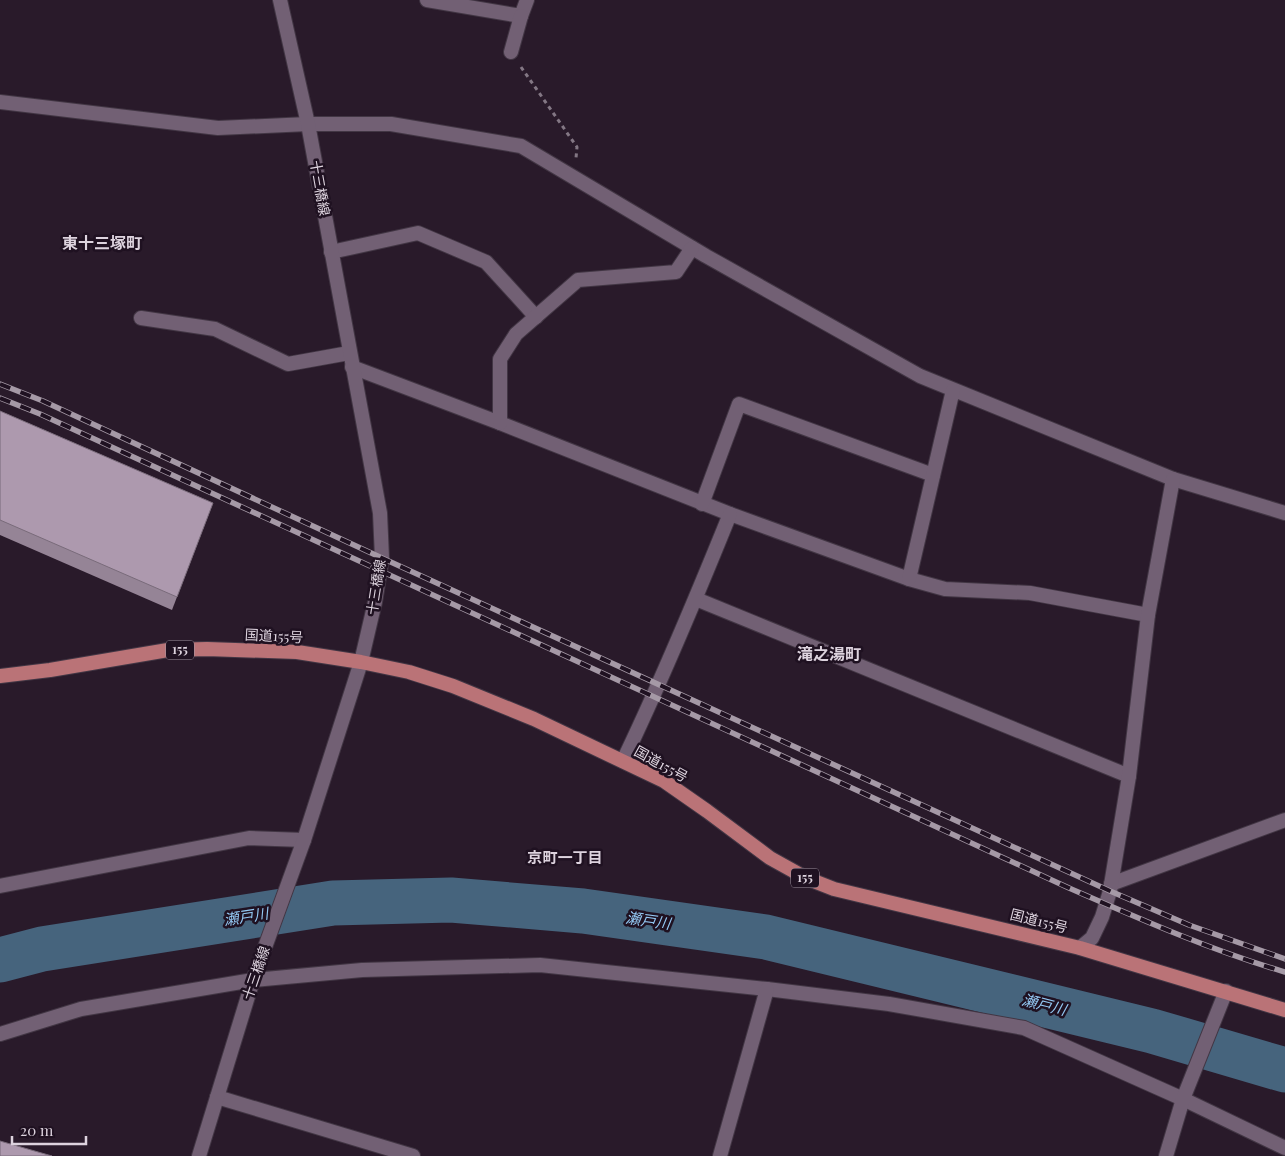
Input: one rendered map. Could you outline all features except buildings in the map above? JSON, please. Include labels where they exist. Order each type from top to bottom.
[{"type":"highway","name":"国道155号","points":[[0,676],[178,650],[207,649],[298,652],[409,672],[452,686],[534,719],[664,781],[770,858],[806,878],[834,889],[1080,948],[1285,1010]]},
{"type":"street","name":"十三橋線","points":[[199,1156],[253,980],[304,840],[361,662],[375,602],[382,558],[380,513],[308,124],[280,0]]},
{"type":"street","points":[[428,0],[521,16]]},
{"type":"street","points":[[511,52],[527,0]]},
{"type":"street","points":[[0,102],[218,128],[308,124],[391,124],[521,146],[692,248],[920,376],[1173,479],[1285,513]]},
{"type":"street","points":[[331,252],[418,233],[486,262],[536,317]]},
{"type":"street","points":[[500,423],[500,359],[516,334],[578,280],[676,272],[692,248]]},
{"type":"street","points":[[141,318],[214,329],[288,364],[349,353]]},
{"type":"street","points":[[352,367],[500,423],[702,504],[909,579],[945,589],[1030,593],[1148,615]]},
{"type":"street","points":[[909,579],[953,390]]},
{"type":"street","points":[[702,504],[739,404],[933,475]]},
{"type":"street","points":[[1080,948],[1092,938],[1102,917],[1111,884],[1130,776],[1148,615],[1173,479]]},
{"type":"street","points":[[624,761],[654,698],[730,514]]},
{"type":"street","points":[[696,599],[1130,776]]},
{"type":"street","points":[[1111,884],[1285,820]]},
{"type":"street","points":[[0,886],[249,838],[304,840]]},
{"type":"street","points":[[0,1034],[81,1009],[253,980],[362,970],[540,965],[890,1004],[1024,1028],[1183,1099],[1285,1148]]},
{"type":"street","points":[[720,1156],[767,989]]},
{"type":"street","points":[[1166,1156],[1183,1099],[1226,991]]},
{"type":"street","points":[[217,1097],[412,1156]]},
{"type":"path","points":[[511,52],[577,147],[575,178]]},
{"type":"waterway","name":"瀬戸川","points":[[0,960],[42,949],[333,903],[451,900],[583,911],[766,937],[1152,1031],[1285,1070]]},
{"type":"railway","points":[[0,384],[43,401],[1110,891],[1189,925],[1285,959]]},
{"type":"railway","points":[[0,398],[40,414],[1069,888],[1202,944],[1285,972]]},
{"type":"district","name":"東十三塚町","points":[[102,243]]},
{"type":"district","name":"滝之湯町","points":[[829,654]]},
{"type":"district","name":"京町一丁目","points":[[565,858]]}]
